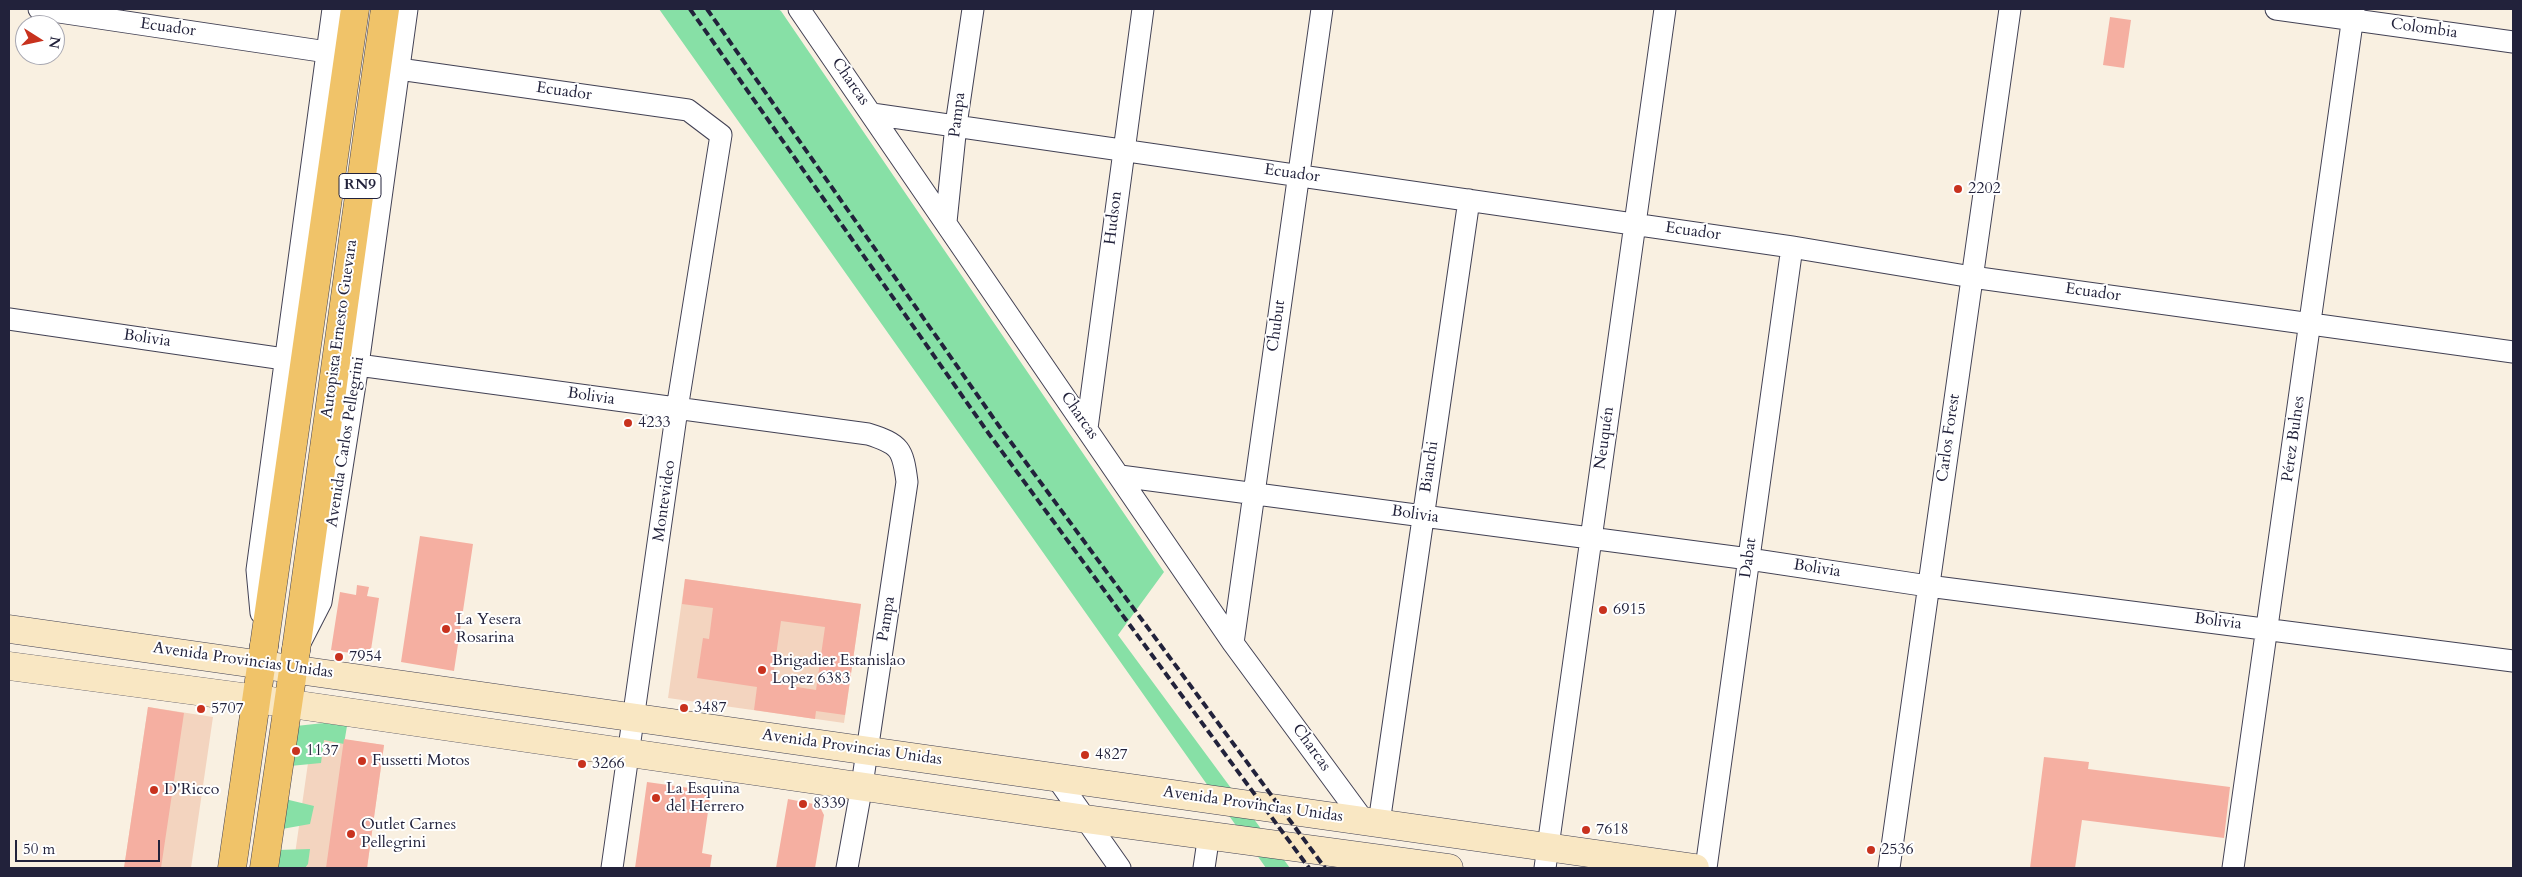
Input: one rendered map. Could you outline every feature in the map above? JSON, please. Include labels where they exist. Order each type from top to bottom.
[{"type":"main road","name":"Autopista Ernesto Guevara","points":[[263,655],[355,9]]},
{"type":"main road","name":"Autopista Ernesto Guevara","points":[[295,659],[385,9]]},
{"type":"main road","name":"Avenida Provincias Unidas","points":[[9,629],[295,659],[634,717],[1371,822],[1547,858],[1695,868]]},
{"type":"main road","points":[[232,868],[263,655]]},
{"type":"main road","name":"Avenida Carlos Pellegrini","points":[[264,868],[295,659]]},
{"type":"main road","points":[[9,666],[257,699],[862,785],[1086,819],[1209,834],[1449,868]]},
{"type":"street","name":"Ecuador","points":[[39,9],[327,52]]},
{"type":"street","points":[[263,655],[257,570],[284,359],[333,9]]},
{"type":"street","name":"Avenida Carlos Pellegrini","points":[[295,659],[321,602],[358,364],[407,9]]},
{"type":"street","name":"Charcas","points":[[799,9],[1120,476],[1232,643],[1371,822]]},
{"type":"street","name":"Pampa","points":[[946,222],[956,126],[973,9]]},
{"type":"street","name":"Hudson","points":[[1087,428],[1143,9]]},
{"type":"street","name":"Chubut","points":[[1232,643],[1322,9]]},
{"type":"street","name":"Neuquén","points":[[1547,858],[1665,9]]},
{"type":"street","name":"Carlos Forest","points":[[1888,868],[2010,9]]},
{"type":"street","name":"Colombia","points":[[2276,9],[2353,14],[2513,42]]},
{"type":"street","name":"Pérez Bulnes","points":[[2234,868],[2353,14]]},
{"type":"street","name":"Ecuador","points":[[399,69],[688,110],[721,134]]},
{"type":"street","name":"Ecuador","points":[[872,114],[1792,247],[1972,277],[2310,322],[2513,352]]},
{"type":"street","name":"Montevideo","points":[[612,868],[677,409],[721,134]]},
{"type":"street","name":"Bianchi","points":[[1371,822],[1423,516],[1469,200]]},
{"type":"street","name":"Dabat","points":[[1706,868],[1792,247]]},
{"type":"street","name":"Bolivia","points":[[9,319],[284,359]]},
{"type":"street","name":"Bolivia","points":[[358,364],[868,434],[891,442],[904,458]]},
{"type":"street","name":"Pampa","points":[[847,868],[862,785],[907,482],[904,458]]},
{"type":"street","name":"Bolivia","points":[[1120,476],[1749,559],[1928,586],[2513,661]]},
{"type":"street","points":[[1056,777],[1120,868]]},
{"type":"street","points":[[1204,868],[1209,834]]},
{"type":"shaded area","name":"Brigadier Estanislao Lopez 6383","points":[[685,579],[861,604],[844,723],[668,698]]},
{"type":"shaded area","points":[[148,707],[213,717],[191,868],[124,868]]},
{"type":"shaded area","points":[[312,735],[384,745],[367,868],[293,868]]},
{"type":"green space","points":[[659,9],[778,9],[781,11],[1164,572],[1118,635],[1290,868],[1266,868]]},
{"type":"green space","points":[[324,723],[347,726],[344,744],[324,740],[321,763],[290,766],[296,726]]},
{"type":"green space","points":[[285,799],[314,806],[310,824],[282,829]]},
{"type":"green space","points":[[310,849],[308,864],[305,868],[274,868],[277,850]]},
{"type":"building","points":[[2110,17],[2131,20],[2124,68],[2103,65]]},
{"type":"building","points":[[420,536],[473,544],[454,671],[401,662]]},
{"type":"building","name":"Brigadier Estanislao Lopez 6383","points":[[685,579],[861,604],[845,715],[816,711],[815,719],[754,710],[757,687],[697,678],[703,638],[709,639],[713,608],[682,604]],"holes":[[[781,621],[825,627],[816,690],[772,683]]]},
{"type":"building","points":[[357,585],[369,587],[367,596],[379,598],[370,656],[331,650],[340,592],[356,595]]},
{"type":"building","name":"D'Ricco","points":[[148,707],[184,713],[161,868],[124,868]]},
{"type":"building","points":[[344,739],[384,745],[367,868],[326,868]]},
{"type":"building","points":[[2044,757],[2089,762],[2088,769],[2230,787],[2224,838],[2082,820],[2075,868],[2030,868]]},
{"type":"building","points":[[647,782],[711,791],[702,853],[712,855],[710,868],[635,868]]},
{"type":"building","points":[[788,799],[819,805],[824,815],[815,868],[776,868]]},
{"type":"railway","points":[[690,9],[989,434],[1309,868]]},
{"type":"railway","points":[[707,9],[999,426],[1325,868]]},
{"type":"place","name":"2202","points":[[1958,189]]},
{"type":"place","name":"4233","points":[[628,423]]},
{"type":"place","name":"6915","points":[[1603,610]]},
{"type":"place","name":"La Yesera Rosarina","points":[[446,629]]},
{"type":"place","name":"7954","points":[[339,657]]},
{"type":"place","name":"Brigadier Estanislao Lopez 6383","points":[[762,670]]},
{"type":"place","name":"3487","points":[[684,708]]},
{"type":"place","name":"5707","points":[[201,709]]},
{"type":"place","name":"1137","points":[[296,751]]},
{"type":"place","name":"4827","points":[[1085,755]]},
{"type":"place","name":"Fussetti Motos","points":[[362,761]]},
{"type":"place","name":"3266","points":[[582,764]]},
{"type":"place","name":"D'Ricco","points":[[154,790]]},
{"type":"place","name":"La Esquina del Herrero","points":[[656,798]]},
{"type":"place","name":"8339","points":[[803,804]]},
{"type":"place","name":"7618","points":[[1586,830]]},
{"type":"place","name":"Outlet Carnes Pellegrini","points":[[351,834]]},
{"type":"place","name":"2536","points":[[1871,850]]}]
